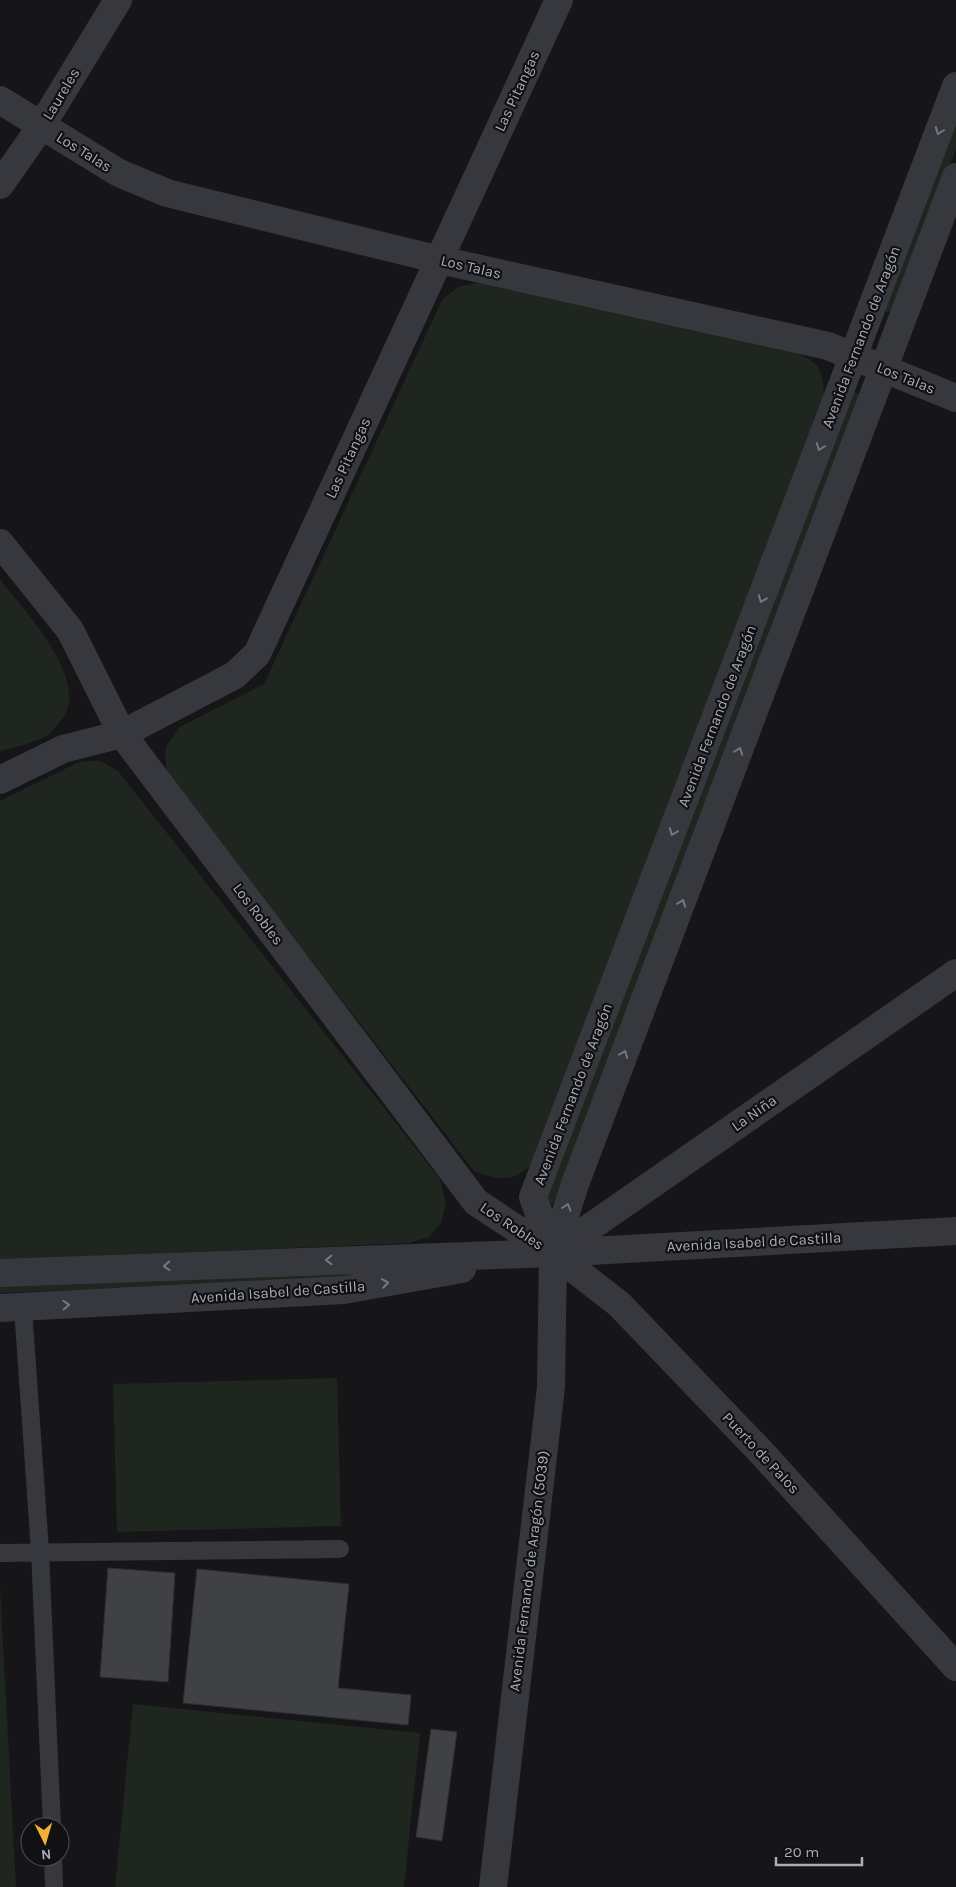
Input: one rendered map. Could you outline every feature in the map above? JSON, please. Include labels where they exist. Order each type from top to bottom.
[{"type":"street","name":"Laureles","points":[[0,185],[42,125],[118,0]]},
{"type":"street","name":"Las Pitangas","points":[[0,780],[63,749],[122,734],[235,675],[257,654],[559,0]]},
{"type":"street","name":"Avenida Fernando de Aragón","points":[[552,1253],[533,1197],[956,86]]},
{"type":"street","name":"Los Talas","points":[[0,100],[119,173],[167,193],[440,260],[828,346],[956,398]]},
{"type":"street","points":[[552,1253],[575,1184],[956,177]]},
{"type":"street","name":"Los Robles","points":[[0,543],[70,630],[122,734],[476,1202],[552,1253]]},
{"type":"street","name":"La Niña","points":[[552,1253],[956,973]]},
{"type":"street","name":"Avenida Isabel de Castilla","points":[[0,1273],[552,1253],[956,1231]]},
{"type":"street","name":"Avenida Isabel de Castilla","points":[[12,1308],[344,1290],[552,1253]]},
{"type":"street","name":"Puerto de Palos","points":[[552,1253],[619,1304],[760,1451],[956,1667]]},
{"type":"street","name":"Avenida Fernando de Aragón (5039)","points":[[493,1887],[551,1388],[552,1253]]},
{"type":"lane","points":[[12,1308],[40,1551],[52,1817]]},
{"type":"lane","points":[[0,1553],[40,1551],[340,1549]]},
{"type":"lane","points":[[53,1867],[54,1887]]},
{"type":"shaded area","points":[[956,114],[956,149],[895,311],[886,312],[883,307]]},
{"type":"shaded area","points":[[481,282],[798,354],[811,361],[819,369],[823,379],[824,394],[536,1160],[521,1173],[507,1178],[492,1177],[474,1171],[168,775],[165,759],[166,747],[180,727],[264,684],[442,300],[458,287]]},
{"type":"shaded area","points":[[855,392],[859,394],[861,399],[558,1200],[553,1204],[549,1203],[546,1195],[850,393]]},
{"type":"shaded area","points":[[0,579],[53,649],[63,669],[69,689],[68,708],[50,733],[34,742],[0,751]]},
{"type":"shaded area","points":[[100,761],[118,771],[440,1179],[446,1203],[441,1223],[429,1237],[409,1243],[0,1260],[0,801],[79,762]]},
{"type":"shaded area","points":[[410,1266],[339,1279],[0,1293],[0,1282]]},
{"type":"shaded area","points":[[337,1378],[341,1526],[117,1532],[113,1384]]},
{"type":"shaded area","points":[[0,1587],[16,1887],[0,1887]]},
{"type":"shaded area","points":[[133,1704],[420,1733],[404,1887],[115,1887]]},
{"type":"building","points":[[108,1568],[175,1573],[168,1682],[100,1677]]},
{"type":"building","points":[[197,1569],[349,1584],[338,1688],[411,1695],[408,1725],[183,1703]]},
{"type":"building","points":[[431,1729],[457,1732],[442,1841],[416,1837]]}]
